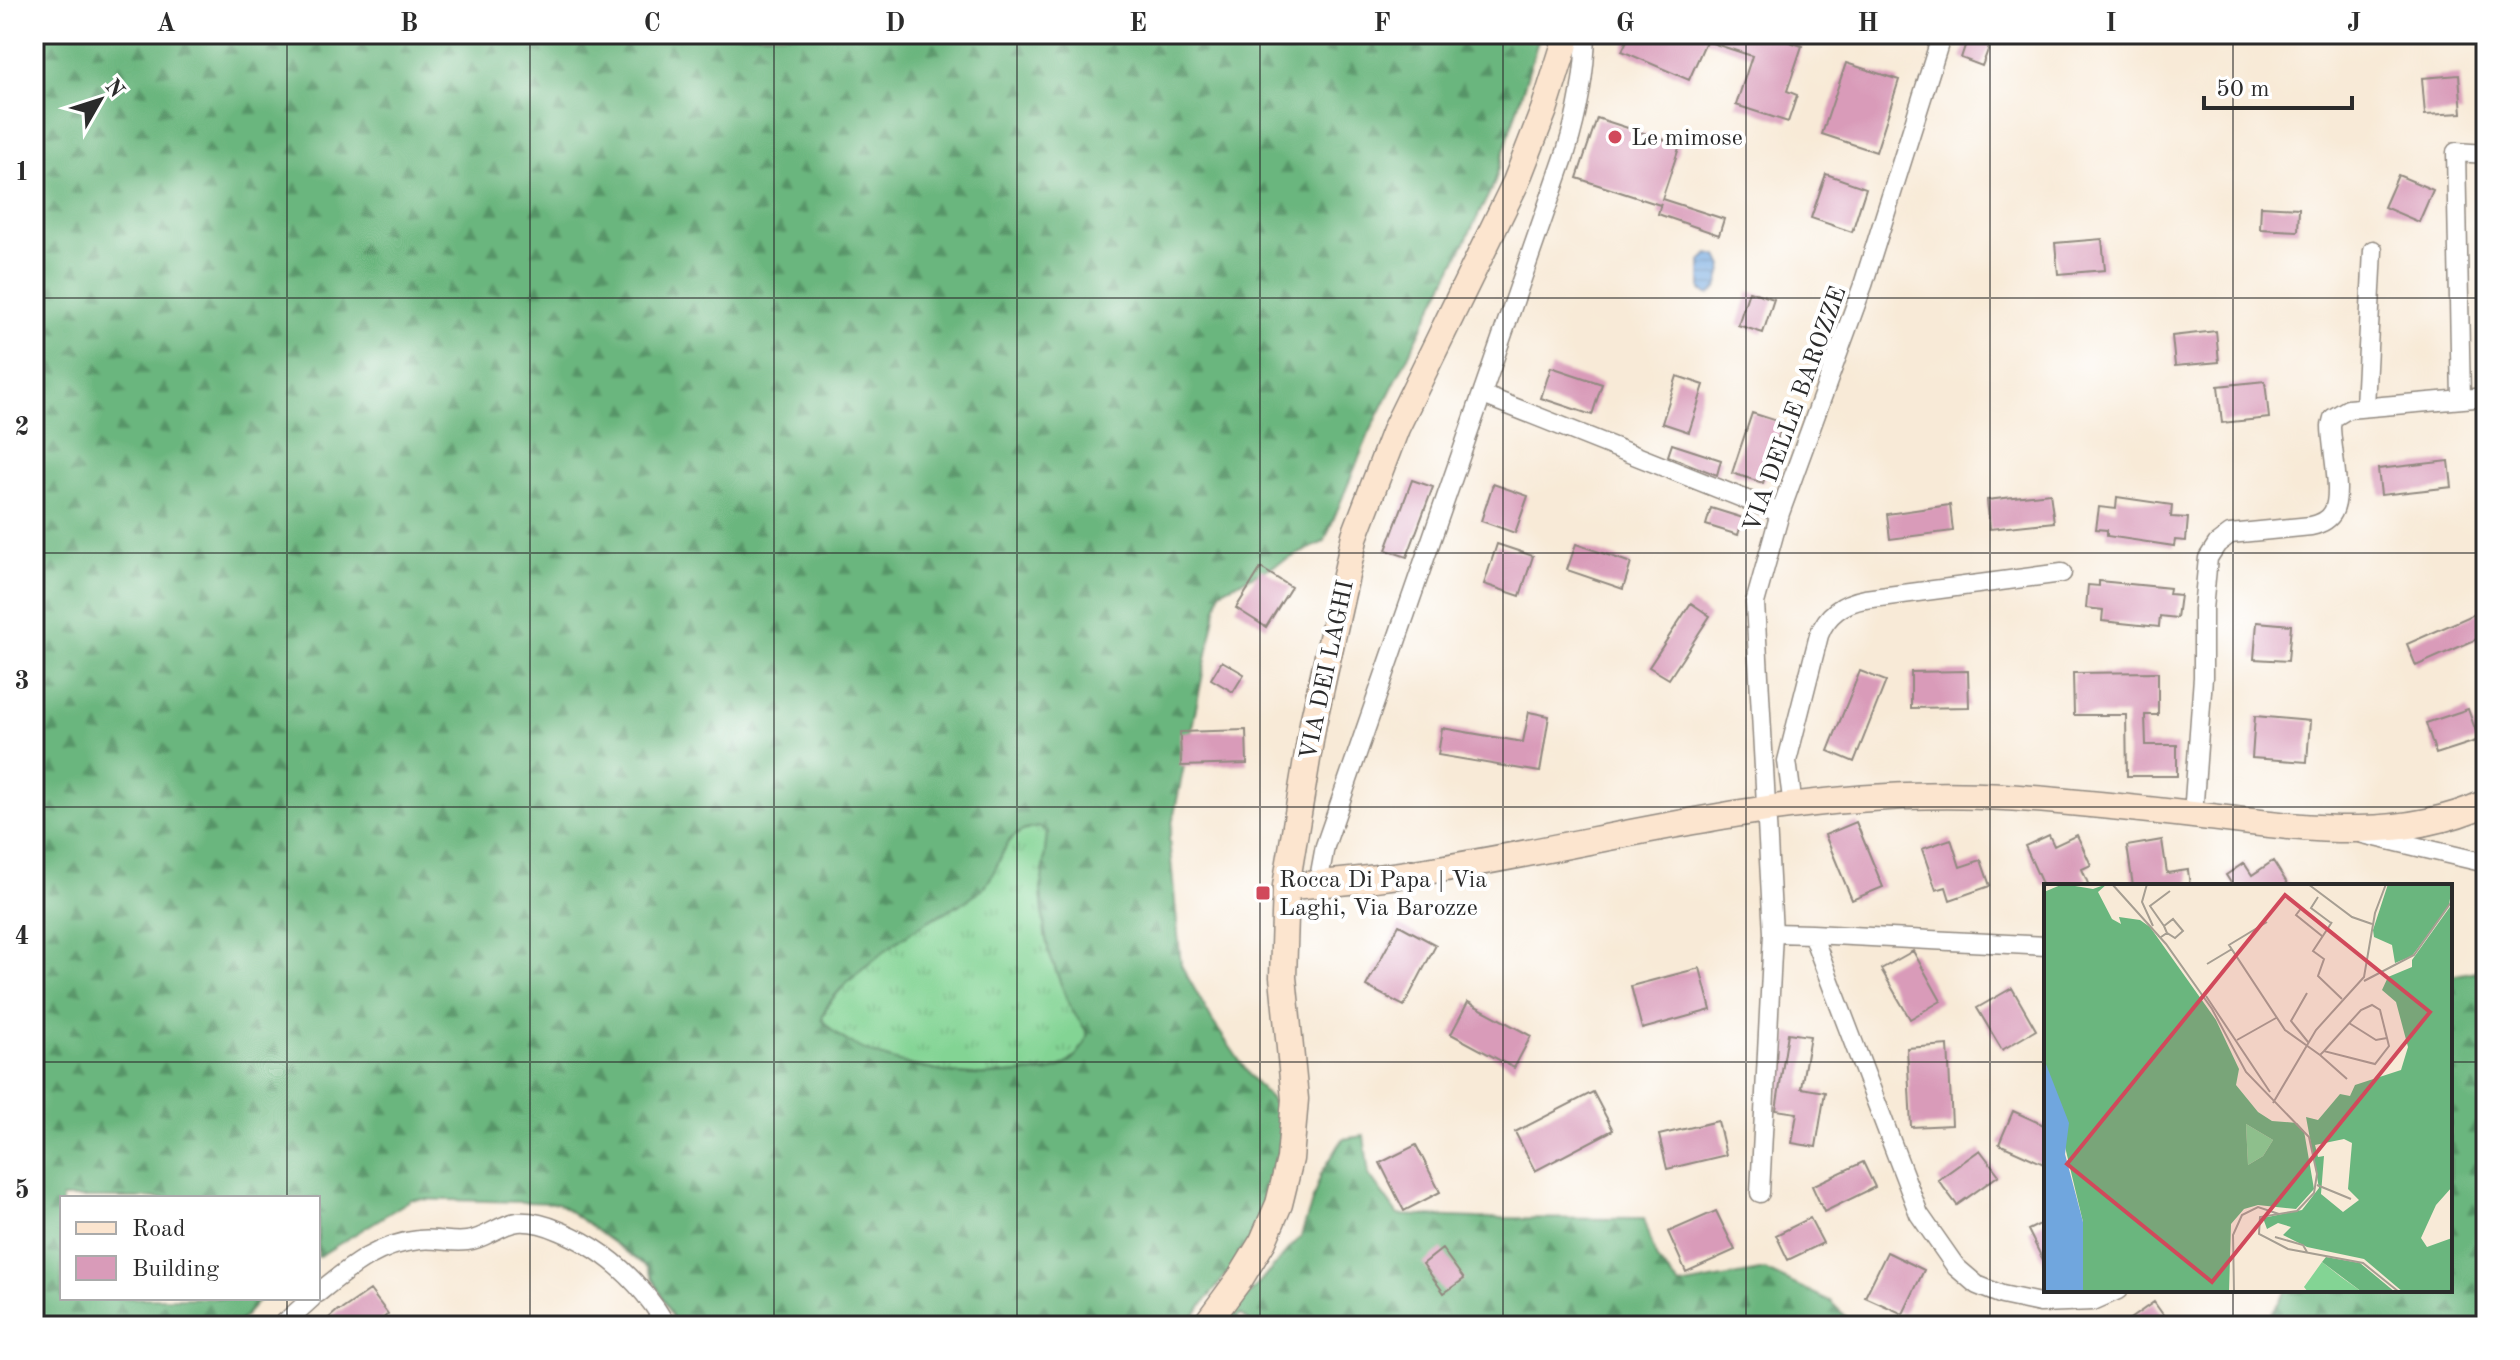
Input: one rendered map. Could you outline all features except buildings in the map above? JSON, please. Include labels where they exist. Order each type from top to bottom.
[{"type":"main road","name":"VIA DEI LAGHI","points":[[1205,1326],[1263,1241],[1279,1204],[1290,1159],[1295,1099],[1283,977],[1286,886],[1313,723],[1359,524],[1396,428],[1511,195],[1536,133],[1568,34]]},
{"type":"main road","points":[[1286,886],[1526,855],[1780,808],[1896,796],[2002,796],[2264,824],[2345,829],[2417,825],[2486,803]]},
{"type":"street","points":[[1318,884],[1325,846],[1570,140],[1582,79],[1586,34]]},
{"type":"street","name":"VIA DELLE BAROZZE","points":[[1780,808],[1755,603],[1780,513],[1863,285],[1942,34]]},
{"type":"street","points":[[2461,399],[2456,152],[2486,154]]},
{"type":"street","points":[[2365,406],[2373,250]]},
{"type":"street","points":[[1483,395],[1780,513]]},
{"type":"street","points":[[2193,815],[2203,677],[2203,609],[2208,558],[2217,544],[2230,534],[2311,526],[2332,514],[2337,501],[2332,423],[2333,418],[2342,411],[2365,406],[2486,397]]},
{"type":"street","points":[[1760,1193],[1780,808],[1787,761],[1824,623],[1835,611],[1865,599],[2062,573]]},
{"type":"street","points":[[2345,829],[2486,863]]},
{"type":"street","points":[[1773,933],[2044,946]]},
{"type":"street","points":[[1812,934],[1919,1214],[1956,1267],[1977,1285],[2002,1295],[2040,1303],[2093,1301],[2113,1292]]},
{"type":"street","points":[[320,1291],[358,1261],[394,1245],[421,1239],[468,1241],[484,1237],[506,1225],[535,1222],[575,1237],[605,1255],[633,1279],[667,1326]]},
{"type":"street","points":[[281,1326],[310,1300]]},
{"type":"green space","points":[[34,34],[1540,34],[1494,184],[1369,434],[1324,542],[1220,591],[1169,839],[1181,965],[1213,1022],[1250,1076],[1284,1114],[1274,1192],[1244,1252],[1186,1326],[677,1326],[647,1267],[558,1203],[412,1199],[320,1256],[320,1196],[60,1196],[60,1300],[259,1300],[236,1326],[34,1326]],"holes":[[[1040,827],[1047,832],[1041,891],[1049,953],[1070,1007],[1088,1033],[1082,1048],[1062,1067],[1041,1072],[981,1075],[938,1071],[870,1052],[850,1043],[822,1019],[827,1007],[850,979],[916,929],[983,888],[1010,841],[1017,834]]]},
{"type":"green space","points":[[1040,827],[1048,832],[1041,891],[1049,953],[1070,1007],[1088,1033],[1075,1057],[1062,1067],[1046,1071],[958,1074],[892,1060],[850,1043],[834,1032],[822,1019],[827,1007],[851,979],[916,929],[979,892],[992,876],[1010,841],[1017,834]]},
{"type":"green space","points":[[2486,969],[2486,1326],[2263,1326],[2286,1292],[2452,1292],[2452,976]]},
{"type":"green space","points":[[1364,1136],[1369,1175],[1398,1215],[1644,1219],[1657,1260],[1680,1286],[1765,1270],[1830,1301],[1855,1326],[1255,1326],[1240,1314],[1232,1326],[1221,1326],[1301,1236],[1321,1174],[1343,1139]]},
{"type":"water","points":[[1708,254],[1718,256],[1723,266],[1717,288],[1709,295],[1701,290],[1701,261]]},
{"type":"place","name":"Le mimose","points":[[1615,137]]},
{"type":"place","name":"Rocca Di Papa | Via Laghi, Via Barozze","points":[[1263,893]]}]
